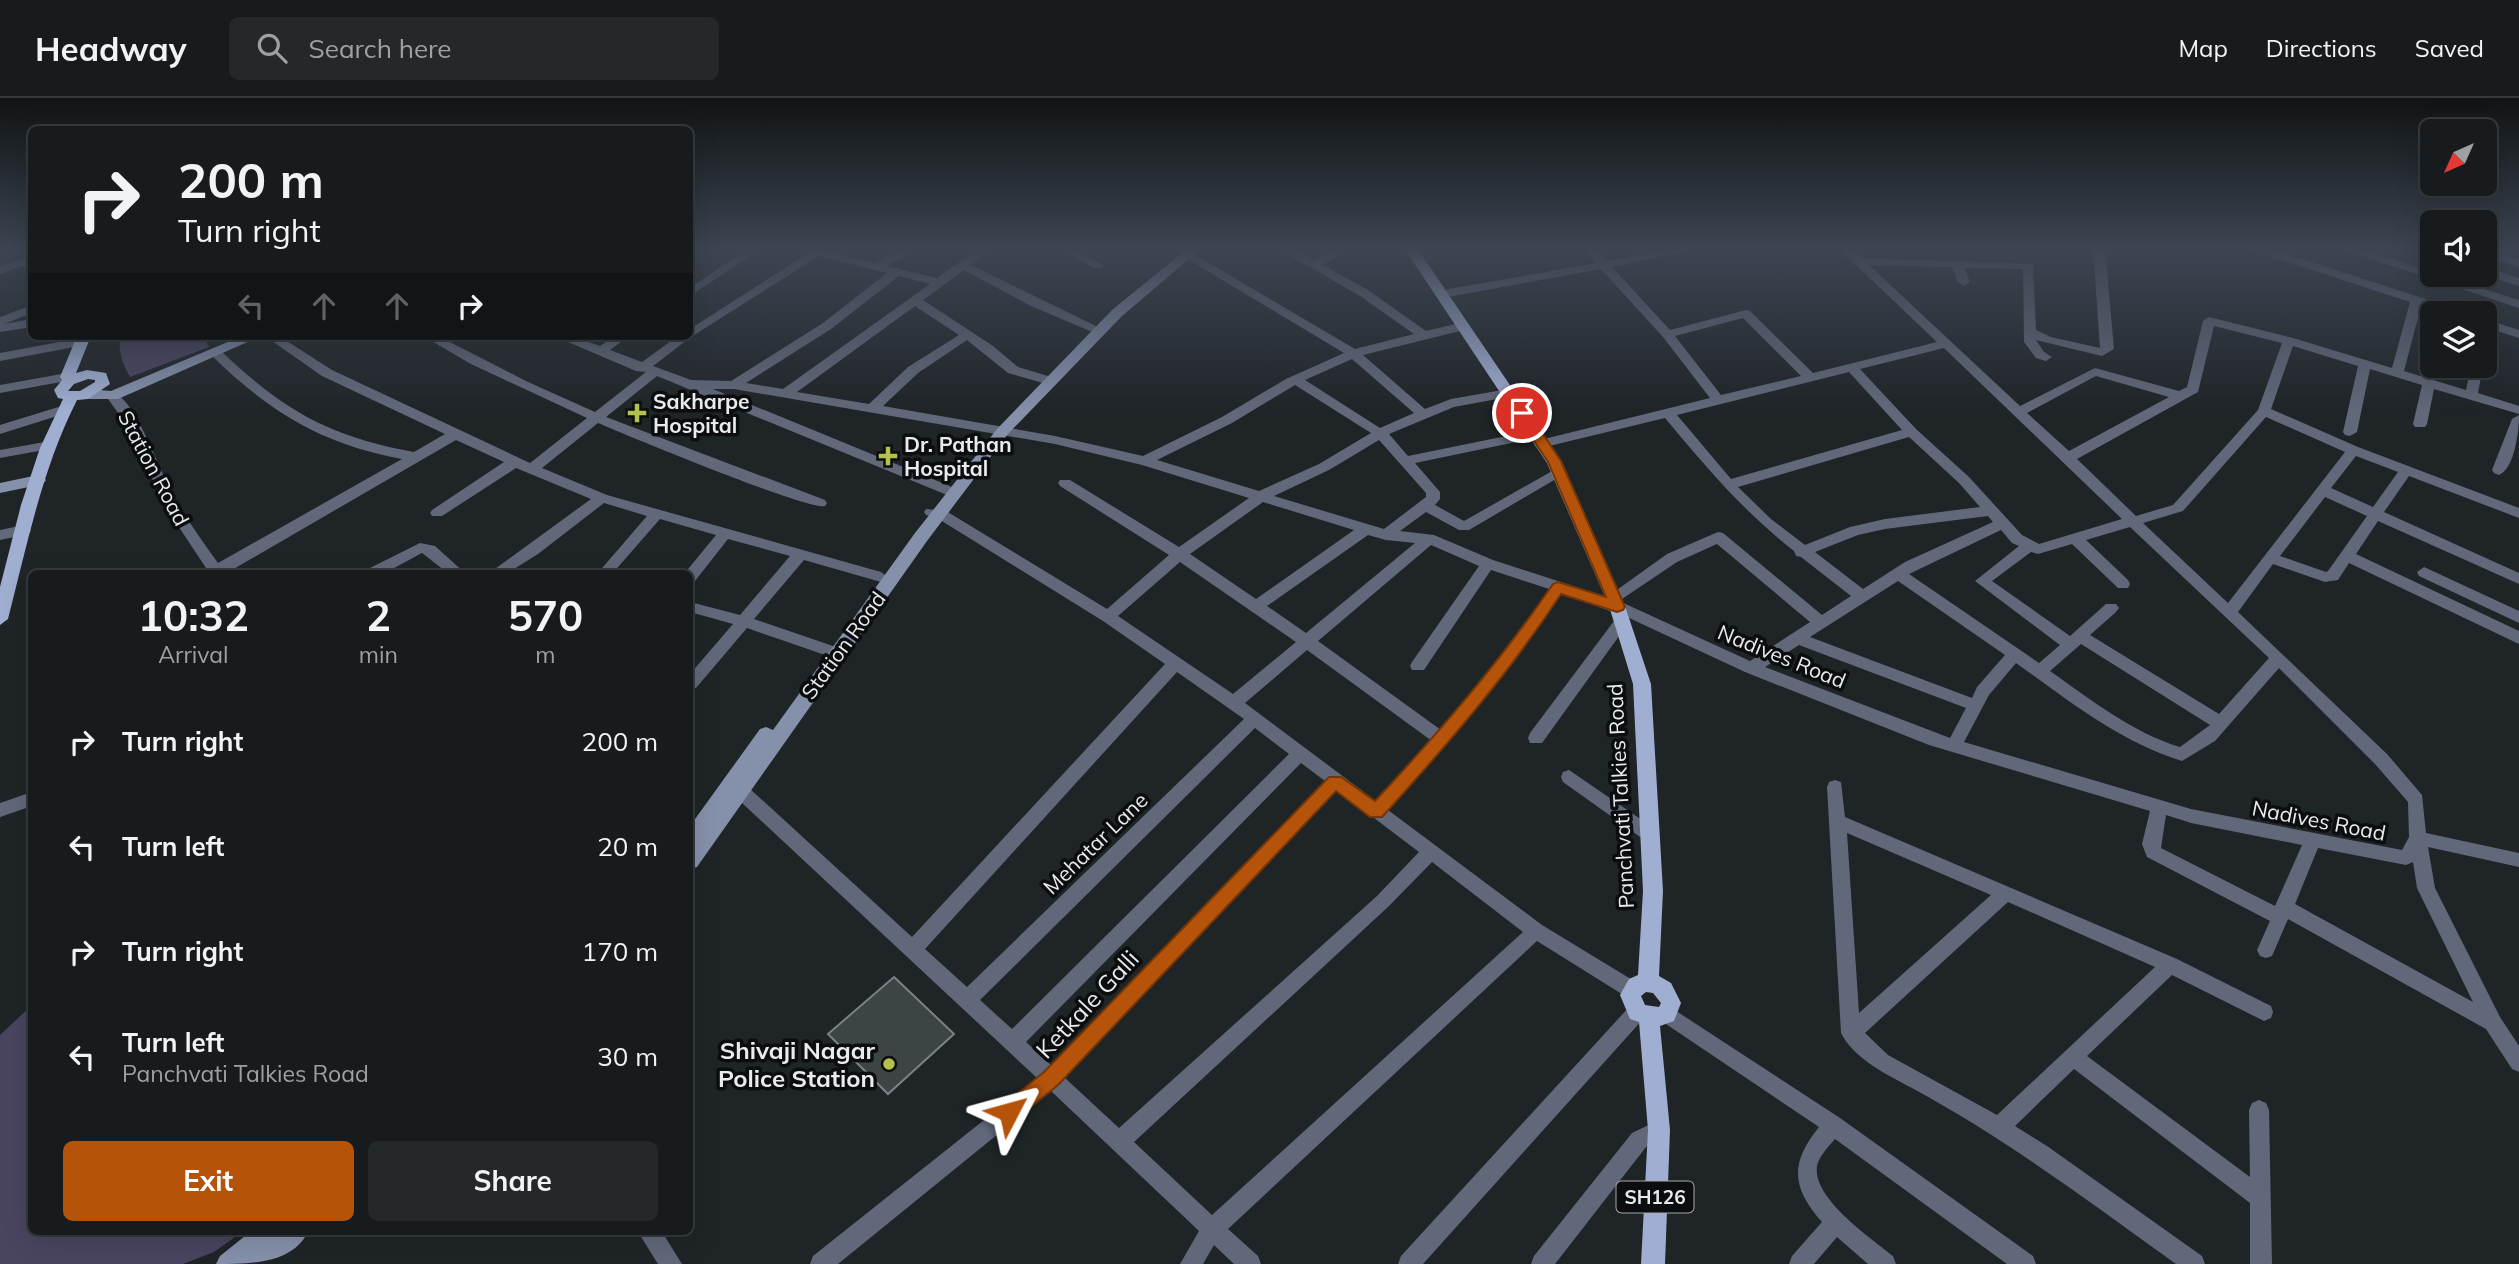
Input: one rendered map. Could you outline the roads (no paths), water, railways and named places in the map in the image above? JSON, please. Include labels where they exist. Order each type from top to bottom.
[{"type":"main road","points":[[998,431],[1043,379],[1121,302]]},
{"type":"main road","points":[[998,431],[1128,302]]},
{"type":"main road","name":"Panchvati Talkies Road","points":[[1448,302],[1559,473],[1617,608],[1642,684],[1653,891],[1640,986],[1631,1001],[1651,1014]]},
{"type":"main road","points":[[68,403],[61,390],[69,377],[83,340]]},
{"type":"main road","points":[[89,394],[114,396],[245,340]]},
{"type":"main road","points":[[0,619],[38,480],[68,403],[89,394],[103,384],[101,376],[87,374],[69,377]]},
{"type":"main road","name":"Station Road","points":[[693,835],[736,786],[815,683],[921,537],[947,490],[998,431]]},
{"type":"main road","name":"Station Road","points":[[693,856],[736,786],[828,650],[881,578],[961,483],[998,431]]},
{"type":"main road","points":[[0,488],[38,480]]},
{"type":"main road","points":[[1640,986],[1661,986],[1670,997],[1671,1003],[1651,1014],[1659,1130]]},
{"type":"main road","name":"SH126","points":[[1653,1264],[1659,1130]]},
{"type":"main road","points":[[228,1264],[265,1235]]},
{"type":"main road","points":[[256,1264],[292,1235]]},
{"type":"street","points":[[693,332],[736,302]]},
{"type":"street","points":[[734,385],[827,326],[857,302]]},
{"type":"street","points":[[785,394],[914,302]]},
{"type":"street","points":[[918,302],[989,349],[1013,370],[1043,379]]},
{"type":"street","points":[[1034,302],[1094,328]]},
{"type":"street","points":[[1270,302],[1353,353],[1423,414]]},
{"type":"street","points":[[1377,302],[1425,336]]},
{"type":"street","points":[[1638,302],[1667,334],[1718,400]]},
{"type":"street","name":"Nadives Road","points":[[690,384],[734,385],[1055,440],[1144,461],[1263,495],[1386,535],[1429,539],[1488,564],[1617,608],[1751,668],[1955,746],[2191,816],[2406,858],[2418,838],[2416,800],[2381,759],[2279,658],[1902,302]]},
{"type":"street","points":[[2031,302],[2030,342],[2040,355],[2046,358]]},
{"type":"street","points":[[2032,333],[2047,340],[2102,352],[2108,349],[2104,302]]},
{"type":"street","points":[[2397,373],[2416,302]]},
{"type":"street","points":[[0,321],[28,310]]},
{"type":"street","points":[[1667,334],[1746,314],[1810,377]]},
{"type":"street","points":[[2068,458],[2193,389],[2209,321],[2289,341],[2519,410]]},
{"type":"street","points":[[0,328],[28,324]]},
{"type":"street","points":[[1144,461],[1227,420],[1296,380],[1353,353],[1464,326]]},
{"type":"street","points":[[2497,327],[2519,334]]},
{"type":"street","points":[[873,408],[913,370],[967,335]]},
{"type":"street","points":[[0,357],[78,340]]},
{"type":"street","points":[[277,340],[327,373],[515,462],[602,498],[881,578]]},
{"type":"street","points":[[437,340],[597,416],[820,503]]},
{"type":"street","points":[[571,340],[690,384],[947,490]]},
{"type":"street","points":[[601,351],[617,340]]},
{"type":"street","points":[[532,469],[597,416],[682,340]]},
{"type":"street","points":[[1852,368],[1911,432],[1964,480],[2001,524],[2028,547],[2038,549],[2178,508],[2264,411],[2289,341]]},
{"type":"street","points":[[1405,461],[1539,439],[1668,413],[1946,344]]},
{"type":"street","points":[[216,353],[264,399],[298,421],[351,443],[416,457]]},
{"type":"street","points":[[2350,432],[2365,364]]},
{"type":"street","points":[[2018,412],[2095,372],[2181,396]]},
{"type":"street","points":[[0,389],[69,377]]},
{"type":"street","points":[[2471,396],[2475,378]]},
{"type":"street","points":[[1296,380],[1381,434],[1433,492],[1433,499],[1386,535]]},
{"type":"street","points":[[2420,424],[2429,383]]},
{"type":"street","points":[[1108,617],[1178,555],[1263,495],[1324,467],[1381,434],[1423,414],[1451,403],[1508,393]]},
{"type":"street","name":"Station Road","points":[[114,396],[131,415],[158,479],[184,528],[216,570]]},
{"type":"street","points":[[0,430],[68,403]]},
{"type":"street","points":[[2264,411],[2353,450],[2519,513]]},
{"type":"street","points":[[1668,413],[1728,485],[1801,552],[1861,596]]},
{"type":"street","points":[[2499,470],[2519,419]]},
{"type":"street","points":[[1728,485],[1911,432]]},
{"type":"street","points":[[220,570],[456,433]]},
{"type":"street","points":[[0,454],[50,445]]},
{"type":"street","points":[[2229,612],[2353,450]]},
{"type":"street","points":[[437,513],[515,462]]},
{"type":"street","points":[[2271,558],[2325,576],[2333,576],[2406,470]]},
{"type":"street","points":[[1425,505],[1464,527],[1559,473]]},
{"type":"street","points":[[1065,483],[1136,525],[1308,641],[1443,740]]},
{"type":"street","points":[[2322,490],[2519,579]]},
{"type":"street","points":[[501,570],[533,550],[602,498]]},
{"type":"street","points":[[1801,552],[1856,531],[1885,524],[1989,511]]},
{"type":"street","points":[[936,513],[1108,617],[1234,703],[1536,931],[1640,986]]},
{"type":"street","points":[[607,570],[656,514]]},
{"type":"street","points":[[1751,668],[1898,573],[2001,524]]},
{"type":"street","points":[[1255,607],[1366,529]]},
{"type":"street","points":[[0,535],[24,530]]},
{"type":"street","points":[[693,573],[726,532]]},
{"type":"street","points":[[1536,738],[1617,608],[1672,558],[1718,537],[1820,622]]},
{"type":"street","points":[[2075,538],[2123,584]]},
{"type":"street","points":[[1234,703],[1429,539]]},
{"type":"street","points":[[2028,547],[1982,581],[2075,640],[2220,723]]},
{"type":"street","points":[[379,570],[420,548],[430,550],[454,570]]},
{"type":"street","points":[[693,680],[800,555]]},
{"type":"street","points":[[2347,556],[2519,638]]},
{"type":"street","points":[[1418,666],[1488,564]]},
{"type":"street","points":[[2424,572],[2519,617]]},
{"type":"street","points":[[1898,573],[2128,731],[2162,748],[2182,754],[2209,736],[2279,658]]},
{"type":"street","points":[[1376,812],[1443,740],[1526,635],[1558,587]]},
{"type":"street","points":[[693,608],[743,621],[828,650]]},
{"type":"street","points":[[2039,672],[2111,608]]},
{"type":"street","points":[[1796,638],[1974,705]]},
{"type":"street","points":[[1955,746],[1983,691],[2014,655]]},
{"type":"street","points":[[914,949],[1175,664]]},
{"type":"street","name":"Mehatar Lane","points":[[967,1000],[1254,719]]},
{"type":"street","points":[[1012,1042],[1300,754]]},
{"type":"street","points":[[1569,778],[1648,834]]},
{"type":"street","name":"Ketkale Galli","points":[[821,1264],[1051,1079],[1335,781]]},
{"type":"street","points":[[736,786],[1250,1264]]},
{"type":"street","points":[[1835,788],[1851,1033],[1881,1061],[2051,1160],[2194,1264]]},
{"type":"street","points":[[0,810],[28,800]]},
{"type":"street","points":[[2159,807],[2151,844],[2153,852],[2167,861],[2282,912],[2493,1023]]},
{"type":"street","points":[[1837,821],[2170,965],[2264,1012]]},
{"type":"street","points":[[2519,860],[2418,838],[2426,888],[2493,1023],[2519,1063]]},
{"type":"street","points":[[2266,950],[2313,840]]},
{"type":"street","points":[[1118,1143],[1383,901],[1430,852]]},
{"type":"street","points":[[1851,1033],[2006,893]]},
{"type":"street","points":[[1191,1264],[1212,1229],[1536,931]]},
{"type":"street","points":[[1998,1127],[2170,965]]},
{"type":"street","points":[[1409,1264],[1651,1014],[1833,1125],[2025,1264]]},
{"type":"street","points":[[2073,1057],[2260,1198]]},
{"type":"street","points":[[2259,1110],[2261,1264]]},
{"type":"street","points":[[1833,1125],[1807,1165],[1808,1184],[1836,1221],[1885,1264]]},
{"type":"street","points":[[1542,1264],[1639,1139],[1659,1130]]},
{"type":"street","points":[[1800,1264],[1836,1221]]},
{"type":"street","points":[[651,1235],[671,1264]]},
{"type":"place","name":"Sakharpe Hospital","points":[[637,413]]},
{"type":"place","name":"Dr. Pathan Hospital","points":[[888,456]]},
{"type":"place","name":"Shivaji Nagar Police Station","points":[[889,1064]]}]
